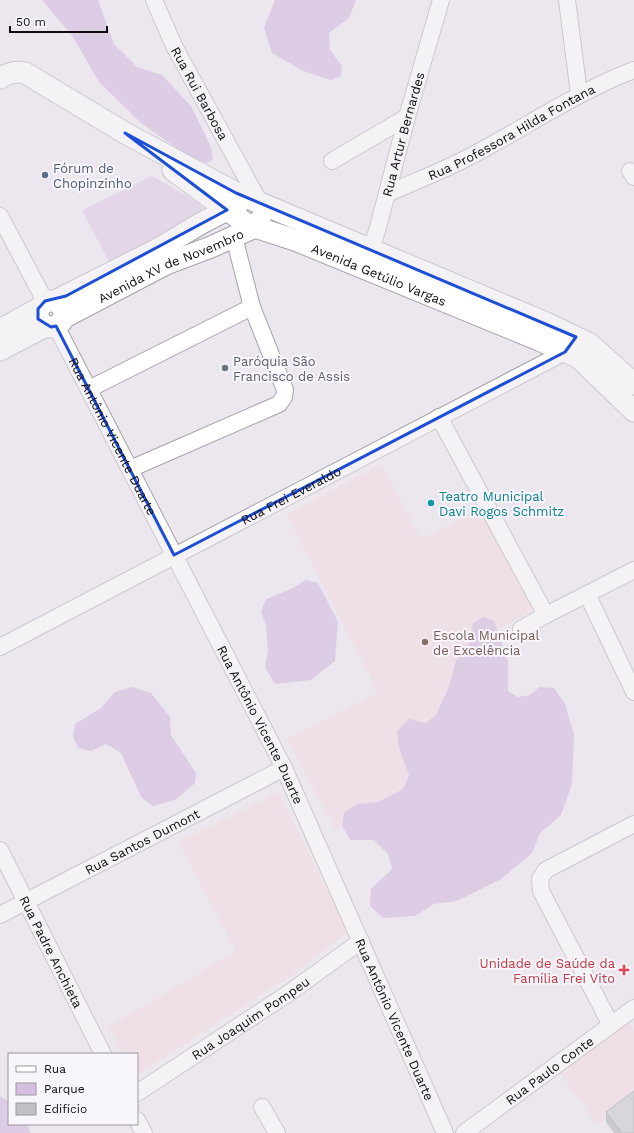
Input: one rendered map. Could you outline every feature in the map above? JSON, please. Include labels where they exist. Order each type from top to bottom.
[{"type":"main road","name":"Avenida Getúlio Vargas","points":[[3,72],[25,73],[125,133],[251,194],[367,258]]},
{"type":"main road","name":"Avenida Getúlio Vargas","points":[[125,133],[245,223],[295,240],[367,258],[546,323],[571,344],[578,357],[634,411]]},
{"type":"main road","name":"Avenida XV de Novembro","points":[[0,330],[51,313],[234,237],[255,227],[261,218],[261,208],[251,194],[237,205],[200,224],[51,313],[0,350]]},
{"type":"main road","points":[[200,224],[207,225],[213,231],[214,242],[211,247]]},
{"type":"main road","name":"Avenida Getúlio Vargas","points":[[571,344],[590,344],[602,353],[634,384]]},
{"type":"street","name":"Rua Rui Barbosa","points":[[154,0],[174,46],[251,194]]},
{"type":"street","name":"Rua Artur Bernardes","points":[[367,258],[387,194],[407,117],[441,0]]},
{"type":"street","points":[[567,0],[579,94]]},
{"type":"street","name":"Rua Professora Hilda Fontana","points":[[387,194],[465,159],[579,94],[634,70]]},
{"type":"street","points":[[332,161],[407,117]]},
{"type":"street","name":"Rua Antônio Vicente Duarte","points":[[0,216],[284,768],[445,1133]]},
{"type":"street","points":[[130,469],[279,404],[284,397],[285,390],[252,307],[234,237]]},
{"type":"street","points":[[89,389],[252,307]]},
{"type":"street","name":"Rua Frei Everaldo","points":[[0,646],[439,417],[571,344]]},
{"type":"street","points":[[439,417],[546,615]]},
{"type":"street","points":[[521,629],[634,570]]},
{"type":"street","points":[[587,594],[634,692]]},
{"type":"street","name":"Rua Santos Dumont","points":[[0,915],[284,768]]},
{"type":"street","points":[[611,1025],[541,891],[540,879],[546,870],[634,824]]},
{"type":"street","name":"Rua Padre Anchieta","points":[[0,850],[102,1053]]},
{"type":"street","name":"Rua Joaquim Pompeu","points":[[138,1092],[289,993],[361,941]]},
{"type":"street","name":"Rua Paulo Conte","points":[[464,1133],[634,1008]]},
{"type":"street","points":[[262,1107],[277,1133]]},
{"type":"street","points":[[138,1122],[144,1133]]},
{"type":"highlighted area","points":[[125,133],[236,193],[576,337],[565,352],[174,555],[56,326],[51,327],[38,319],[38,309],[45,301],[66,296],[227,210]]},
{"type":"shaded area","points":[[42,0],[98,0],[114,44],[137,67],[162,75],[191,106],[211,147],[213,159],[207,163],[189,157],[141,123],[99,82],[73,37]]},
{"type":"shaded area","points":[[275,0],[356,0],[349,18],[329,33],[330,50],[342,66],[341,76],[331,80],[303,71],[272,53],[264,28]]},
{"type":"shaded area","name":"Escola Municipal de Excelência","points":[[382,464],[421,539],[481,509],[534,610],[493,632],[422,784],[335,829],[287,739],[378,692],[286,514]]},
{"type":"shaded area","points":[[306,580],[318,583],[338,622],[335,661],[311,680],[275,684],[265,667],[268,651],[266,626],[261,611],[266,599],[293,588]]},
{"type":"shaded area","points":[[484,617],[494,621],[508,662],[508,691],[518,697],[530,695],[539,687],[554,688],[565,704],[574,734],[572,784],[561,815],[540,833],[532,853],[501,879],[457,901],[434,904],[415,916],[383,918],[370,906],[371,889],[392,869],[388,854],[374,840],[350,840],[342,826],[344,812],[358,804],[378,802],[403,789],[409,775],[399,748],[397,731],[409,719],[426,723],[436,715],[448,689],[456,661],[471,641],[473,623]]},
{"type":"shaded area","points":[[133,687],[151,693],[170,717],[171,735],[196,773],[195,783],[175,800],[153,806],[141,797],[121,753],[106,744],[91,751],[78,748],[73,737],[75,724],[101,708],[115,692]]},
{"type":"shaded area","points":[[279,792],[347,932],[297,972],[138,1074],[138,1053],[122,1053],[109,1027],[236,951],[178,842]]},
{"type":"shaded area","points":[[629,1023],[634,1030],[634,1097],[597,1124],[560,1073]]},
{"type":"shaded area","points":[[0,1096],[8,1101],[8,1125],[27,1125],[31,1133],[0,1133]]},
{"type":"green space","points":[[152,176],[201,204],[203,208],[201,211],[151,243],[110,264],[82,210]]},
{"type":"building","points":[[634,1091],[634,1133],[622,1133],[606,1112]]},
{"type":"place","name":"Fórum de Chopinzinho","points":[[45,175]]},
{"type":"place","name":"Paróquia São Francisco de Assis","points":[[225,368]]},
{"type":"place","name":"Teatro Municipal Davi Rogos Schmitz","points":[[431,503]]},
{"type":"place","name":"Escola Municipal de Excelência","points":[[425,642]]},
{"type":"place","name":"Unidade de Saúde da Família Frei Vito","points":[[624,970]]}]
